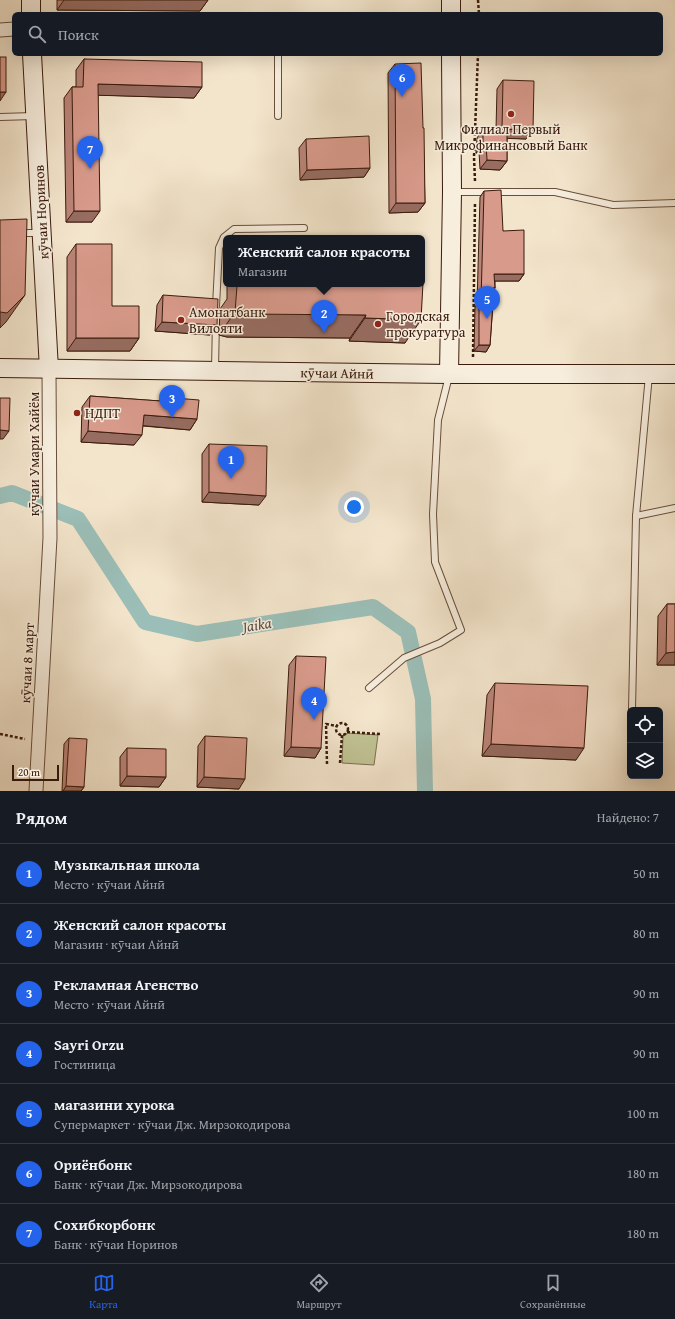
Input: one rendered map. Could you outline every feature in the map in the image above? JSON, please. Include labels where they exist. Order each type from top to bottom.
[{"type":"main road","points":[[31,0],[31,12]]},
{"type":"main road","points":[[451,0],[451,12]]},
{"type":"main road","name":"кӯчаи Норинов","points":[[32,56],[49,370]]},
{"type":"main road","points":[[449,374],[452,192],[451,56]]},
{"type":"main road","name":"кӯчаи Айнӣ","points":[[0,368],[215,372],[675,374]]},
{"type":"street","points":[[0,30],[12,29]]},
{"type":"street","name":"кӯчаи Умари Хайём","points":[[49,370],[50,538]]},
{"type":"street","name":"кӯчаи 8 март","points":[[36,791],[50,538]]},
{"type":"lane","points":[[278,56],[278,116]]},
{"type":"lane","points":[[0,116],[36,116]]},
{"type":"lane","points":[[452,192],[555,192],[613,205],[675,203]]},
{"type":"lane","points":[[227,235],[234,229],[304,228]]},
{"type":"lane","points":[[13,233],[42,233]]},
{"type":"lane","points":[[215,372],[214,348],[219,248],[223,240]]},
{"type":"lane","points":[[369,688],[404,658],[440,642],[461,630],[435,562],[433,514],[438,420],[449,374]]},
{"type":"lane","points":[[632,707],[636,516],[649,374]]},
{"type":"lane","points":[[636,516],[675,508]]},
{"type":"path","points":[[478,0],[478,12]]},
{"type":"path","points":[[473,358],[474,157],[478,56]]},
{"type":"path","points":[[327,764],[326,724],[337,726],[344,724],[347,726],[347,732]]},
{"type":"path","points":[[337,726],[337,733],[342,735]]},
{"type":"path","points":[[342,735],[347,732],[380,734]]},
{"type":"path","points":[[0,734],[38,742]]},
{"type":"path","points":[[340,762],[342,735]]},
{"type":"green space","points":[[347,733],[378,735],[374,765],[342,763],[343,736]]},
{"type":"building","points":[[0,57],[6,57],[6,92],[0,92]]},
{"type":"building","points":[[84,59],[202,62],[202,87],[98,84],[100,211],[74,211],[72,87],[83,87]]},
{"type":"building","points":[[421,63],[425,203],[396,203],[395,64]]},
{"type":"building","points":[[503,80],[534,81],[533,130],[502,129]]},
{"type":"building","points":[[483,129],[507,130],[507,161],[487,160],[486,143],[483,143]]},
{"type":"building","points":[[369,136],[370,168],[307,170],[306,139]]},
{"type":"building","points":[[501,190],[503,231],[524,230],[524,274],[494,274],[495,288],[494,287],[490,345],[479,345],[479,301],[481,301],[484,191]]},
{"type":"building","points":[[27,219],[25,295],[7,313],[0,312],[0,220]]},
{"type":"building","points":[[76,244],[112,244],[112,306],[139,306],[139,338],[76,338]]},
{"type":"building","points":[[237,287],[423,287],[421,320],[365,318],[366,315],[243,314],[235,312]]},
{"type":"building","points":[[163,295],[218,299],[217,325],[162,322]]},
{"type":"building","points":[[90,396],[161,401],[162,397],[199,400],[197,419],[144,415],[142,435],[88,431]]},
{"type":"building","points":[[0,398],[10,398],[9,431],[0,430]]},
{"type":"building","points":[[209,444],[267,446],[266,496],[209,492]]},
{"type":"building","points":[[667,604],[675,604],[675,652],[666,653]]},
{"type":"building","points":[[296,656],[326,657],[321,748],[291,747]]},
{"type":"building","points":[[495,683],[588,686],[584,748],[491,744]]},
{"type":"building","points":[[205,736],[247,738],[245,779],[204,777]]},
{"type":"building","points":[[69,738],[87,739],[84,787],[66,786]]},
{"type":"building","points":[[127,748],[166,749],[166,777],[127,776]]},
{"type":"waterway","name":"Jaika","points":[[0,496],[12,493],[78,519],[145,622],[197,634],[373,607],[408,632],[423,699],[425,791]]},
{"type":"place","name":"Ориёнбонк","points":[[402,97]]},
{"type":"place","name":"Филиал Первый Микрофинансовый Банк","points":[[511,114]]},
{"type":"place","name":"Сохибкорбонк","points":[[90,169]]},
{"type":"place","name":"магазини хурока","points":[[487,319]]},
{"type":"place","name":"Амонатбанк Вилояти","points":[[181,320]]},
{"type":"place","name":"Городская прокуратура","points":[[378,324]]},
{"type":"place","name":"Женский салон красоты","points":[[324,333]]},
{"type":"place","name":"НДПТ","points":[[77,413]]},
{"type":"place","name":"Рекламная Агенство","points":[[172,418]]},
{"type":"place","name":"Музыкальная школа","points":[[231,479]]},
{"type":"place","name":"Sayri Orzu","points":[[314,720]]}]
